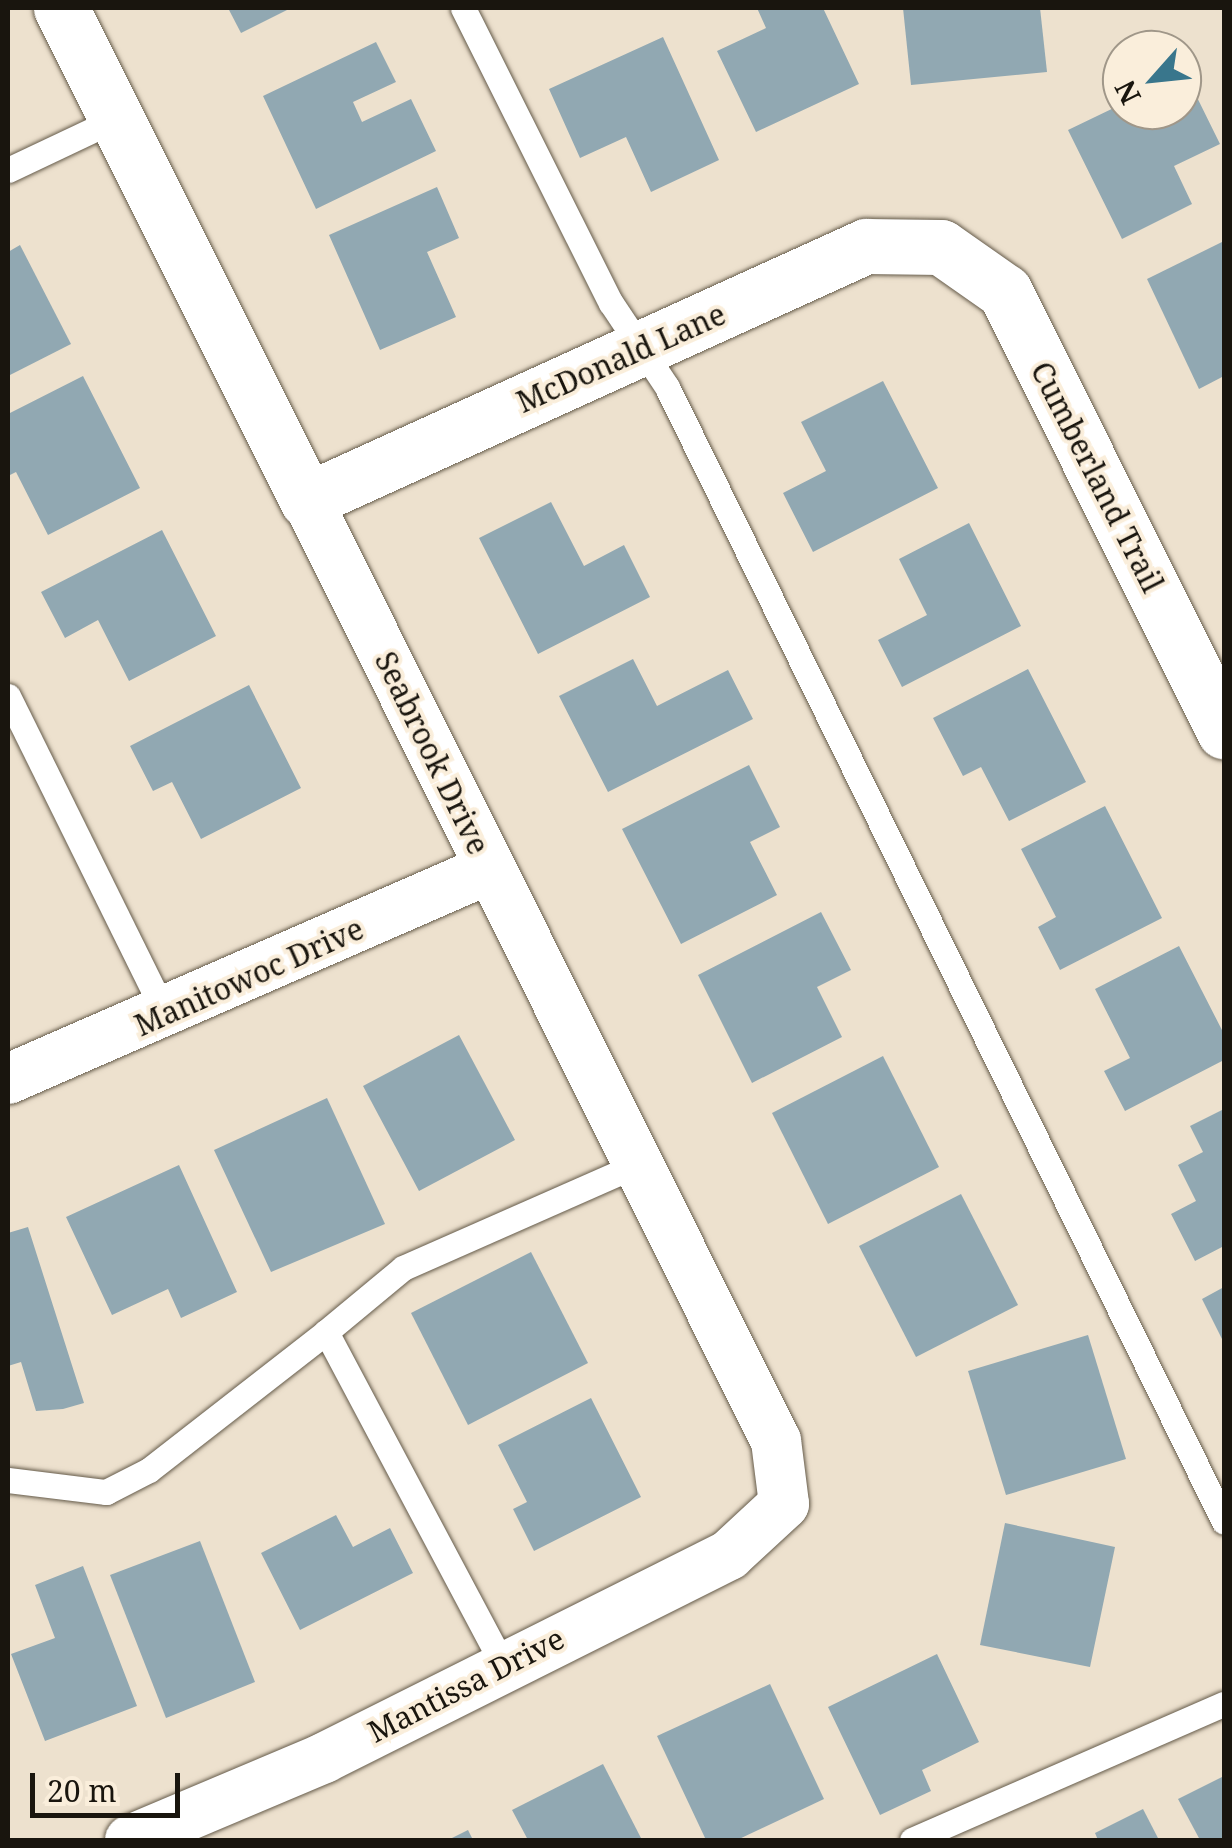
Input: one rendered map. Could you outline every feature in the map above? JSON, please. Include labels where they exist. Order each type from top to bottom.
[{"type":"street","name":"Seabrook Drive","points":[[61,8],[776,1441],[784,1504]]},
{"type":"street","name":"McDonald Lane","points":[[307,500],[866,246],[941,247]]},
{"type":"street","name":"Cumberland Trail","points":[[941,247],[1005,292],[1224,732]]},
{"type":"street","name":"Manitowoc Drive","points":[[8,1079],[166,1014],[489,869]]},
{"type":"street","name":"Mantissa Drive","points":[[130,1840],[324,1758],[729,1555],[784,1504]]},
{"type":"lane","points":[[463,8],[641,349],[1224,1522]]},
{"type":"lane","points":[[8,170],[116,120]]},
{"type":"lane","points":[[8,696],[166,1014]]},
{"type":"lane","points":[[8,1480],[106,1492],[149,1470],[403,1268],[637,1165]]},
{"type":"lane","points":[[326,1332],[503,1665]]},
{"type":"lane","points":[[912,1840],[1224,1704]]},
{"type":"building","points":[[228,8],[291,8],[241,33]]},
{"type":"building","points":[[757,8],[823,8],[859,84],[756,132],[717,51],[766,28]]},
{"type":"building","points":[[903,8],[1040,8],[1047,72],[911,85]]},
{"type":"building","points":[[663,37],[719,160],[651,192],[626,137],[580,158],[549,89]]},
{"type":"building","points":[[376,42],[396,82],[353,102],[362,122],[411,99],[436,151],[316,209],[263,96]]},
{"type":"building","points":[[1202,107],[1220,144],[1174,166],[1192,204],[1122,239],[1068,130],[1102,114],[1102,130],[1202,130]]},
{"type":"building","points":[[437,187],[459,238],[427,252],[456,317],[380,350],[329,235]]},
{"type":"building","points":[[1224,241],[1224,376],[1199,389],[1147,279]]},
{"type":"building","points":[[20,245],[71,344],[8,376],[8,252]]},
{"type":"building","points":[[83,376],[140,488],[48,535],[16,472],[8,476],[8,414]]},
{"type":"building","points":[[883,381],[938,488],[813,552],[783,493],[826,471],[801,422]]},
{"type":"building","points":[[551,502],[584,566],[624,545],[650,597],[538,654],[479,538]]},
{"type":"building","points":[[969,523],[1021,626],[902,687],[878,640],[927,615],[899,559]]},
{"type":"building","points":[[162,530],[216,636],[129,681],[98,620],[65,638],[41,592]]},
{"type":"building","points":[[633,659],[657,706],[728,670],[753,719],[608,792],[559,696]]},
{"type":"building","points":[[1028,669],[1086,782],[1009,821],[981,767],[963,776],[933,718]]},
{"type":"building","points":[[249,685],[301,788],[201,839],[172,782],[153,791],[130,746]]},
{"type":"building","points":[[749,765],[780,827],[750,842],[777,895],[681,944],[622,829]]},
{"type":"building","points":[[1105,806],[1162,918],[1060,970],[1038,927],[1056,917],[1021,849]]},
{"type":"building","points":[[821,912],[851,970],[817,987],[842,1037],[752,1083],[698,975]]},
{"type":"building","points":[[1179,946],[1224,1034],[1224,1060],[1125,1111],[1104,1071],[1130,1058],[1095,989]]},
{"type":"building","points":[[459,1035],[515,1140],[419,1191],[363,1086]]},
{"type":"building","points":[[883,1056],[939,1167],[828,1224],[772,1113]]},
{"type":"building","points":[[327,1098],[385,1224],[271,1272],[214,1150]]},
{"type":"building","points":[[1224,1109],[1224,1246],[1195,1261],[1171,1214],[1196,1201],[1178,1165],[1203,1152],[1190,1126]]},
{"type":"building","points":[[179,1165],[237,1292],[181,1318],[168,1289],[112,1315],[66,1217]]},
{"type":"building","points":[[961,1194],[1018,1305],[916,1357],[859,1246]]},
{"type":"building","points":[[28,1227],[84,1403],[63,1409],[36,1411],[21,1362],[8,1366],[8,1233]]},
{"type":"building","points":[[531,1252],[588,1363],[468,1425],[411,1313]]},
{"type":"building","points":[[1224,1287],[1224,1343],[1202,1299]]},
{"type":"building","points":[[1088,1335],[1126,1459],[1006,1495],[968,1371]]},
{"type":"building","points":[[591,1398],[641,1497],[534,1551],[513,1509],[527,1502],[498,1445]]},
{"type":"building","points":[[336,1515],[353,1547],[390,1528],[413,1573],[300,1630],[261,1553]]},
{"type":"building","points":[[1005,1523],[1115,1547],[1090,1667],[980,1645]]},
{"type":"building","points":[[200,1541],[255,1682],[166,1718],[110,1575]]},
{"type":"building","points":[[83,1566],[137,1706],[45,1741],[11,1654],[55,1638],[35,1585]]},
{"type":"building","points":[[937,1654],[979,1742],[922,1770],[931,1791],[880,1815],[828,1707]]},
{"type":"building","points":[[770,1684],[824,1799],[737,1840],[706,1840],[657,1736]]},
{"type":"building","points":[[603,1764],[642,1840],[528,1840],[512,1810]]},
{"type":"building","points":[[1224,1776],[1224,1840],[1200,1840],[1178,1799]]},
{"type":"building","points":[[1143,1809],[1159,1840],[1098,1840],[1095,1833]]},
{"type":"building","points":[[468,1830],[473,1840],[448,1840]]}]
